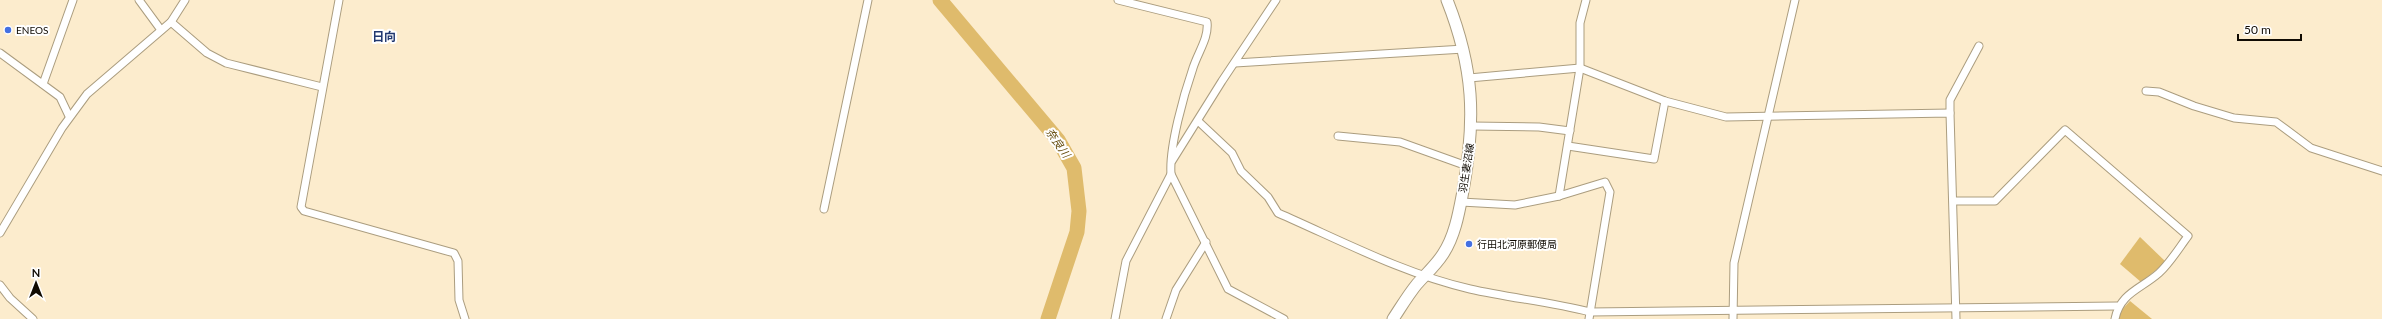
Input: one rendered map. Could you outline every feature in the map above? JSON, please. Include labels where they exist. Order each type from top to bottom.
[{"type":"main road","name":"羽生妻沼線","points":[[1393,319],[1425,275],[1443,254],[1449,243],[1461,202],[1472,126],[1469,78],[1464,49],[1447,0]]},
{"type":"street","points":[[43,84],[73,0]]},
{"type":"street","points":[[139,0],[161,30]]},
{"type":"street","points":[[0,234],[69,116],[87,94],[170,22],[184,0]]},
{"type":"street","points":[[339,0],[301,207],[304,211],[454,253],[458,261],[459,300],[465,319]]},
{"type":"street","points":[[824,209],[868,0]]},
{"type":"street","points":[[1118,0],[1207,22],[1208,31],[1193,68],[1170,164],[1171,174],[1228,289],[1284,319]]},
{"type":"street","points":[[1170,164],[1276,0]]},
{"type":"street","points":[[1559,196],[1580,68],[1580,23],[1586,0]]},
{"type":"street","points":[[1733,315],[1734,263],[1795,0]]},
{"type":"street","points":[[170,22],[207,53],[226,64],[322,87]]},
{"type":"street","points":[[1956,319],[1954,201],[1950,100],[1979,46]]},
{"type":"street","points":[[1235,63],[1464,49]]},
{"type":"street","points":[[0,53],[60,97],[69,116]]},
{"type":"street","points":[[1469,78],[1580,68],[1665,100],[1726,117],[1767,118],[1950,113]]},
{"type":"street","points":[[2146,91],[2159,92],[2194,106],[2234,118],[2276,122],[2311,148],[2382,171]]},
{"type":"street","points":[[1568,146],[1654,159],[1665,100]]},
{"type":"street","points":[[1198,121],[1232,153],[1241,171],[1268,197],[1278,213],[1425,275],[1470,289],[1549,302],[1590,316],[1733,315],[2118,306]]},
{"type":"street","points":[[1472,126],[1539,127],[1570,131]]},
{"type":"street","points":[[1954,201],[1995,201],[2065,130],[2188,236],[2159,273],[2140,286],[2118,306],[2115,319]]},
{"type":"street","points":[[1338,136],[1400,142],[1467,166]]},
{"type":"street","points":[[1115,319],[1126,262],[1171,174]]},
{"type":"street","points":[[1461,202],[1515,205],[1559,196],[1605,182],[1610,192],[1590,316]]},
{"type":"street","points":[[1166,319],[1176,290],[1206,242]]},
{"type":"street","points":[[0,284],[10,298],[33,319]]},
{"type":"shaded area","points":[[2140,237],[2166,262],[2141,282],[2120,264]]},
{"type":"shaded area","points":[[2130,301],[2152,319],[2119,319],[2120,312]]},
{"type":"waterway","name":"奈良川","points":[[940,0],[1058,140],[1074,168],[1079,211],[1077,232],[1048,319]]},
{"type":"place","name":"ENEOS","points":[[8,30]]},
{"type":"place","name":"行田北河原郵便局","points":[[1469,244]]},
{"type":"district","name":"日向","points":[[384,37]]}]
